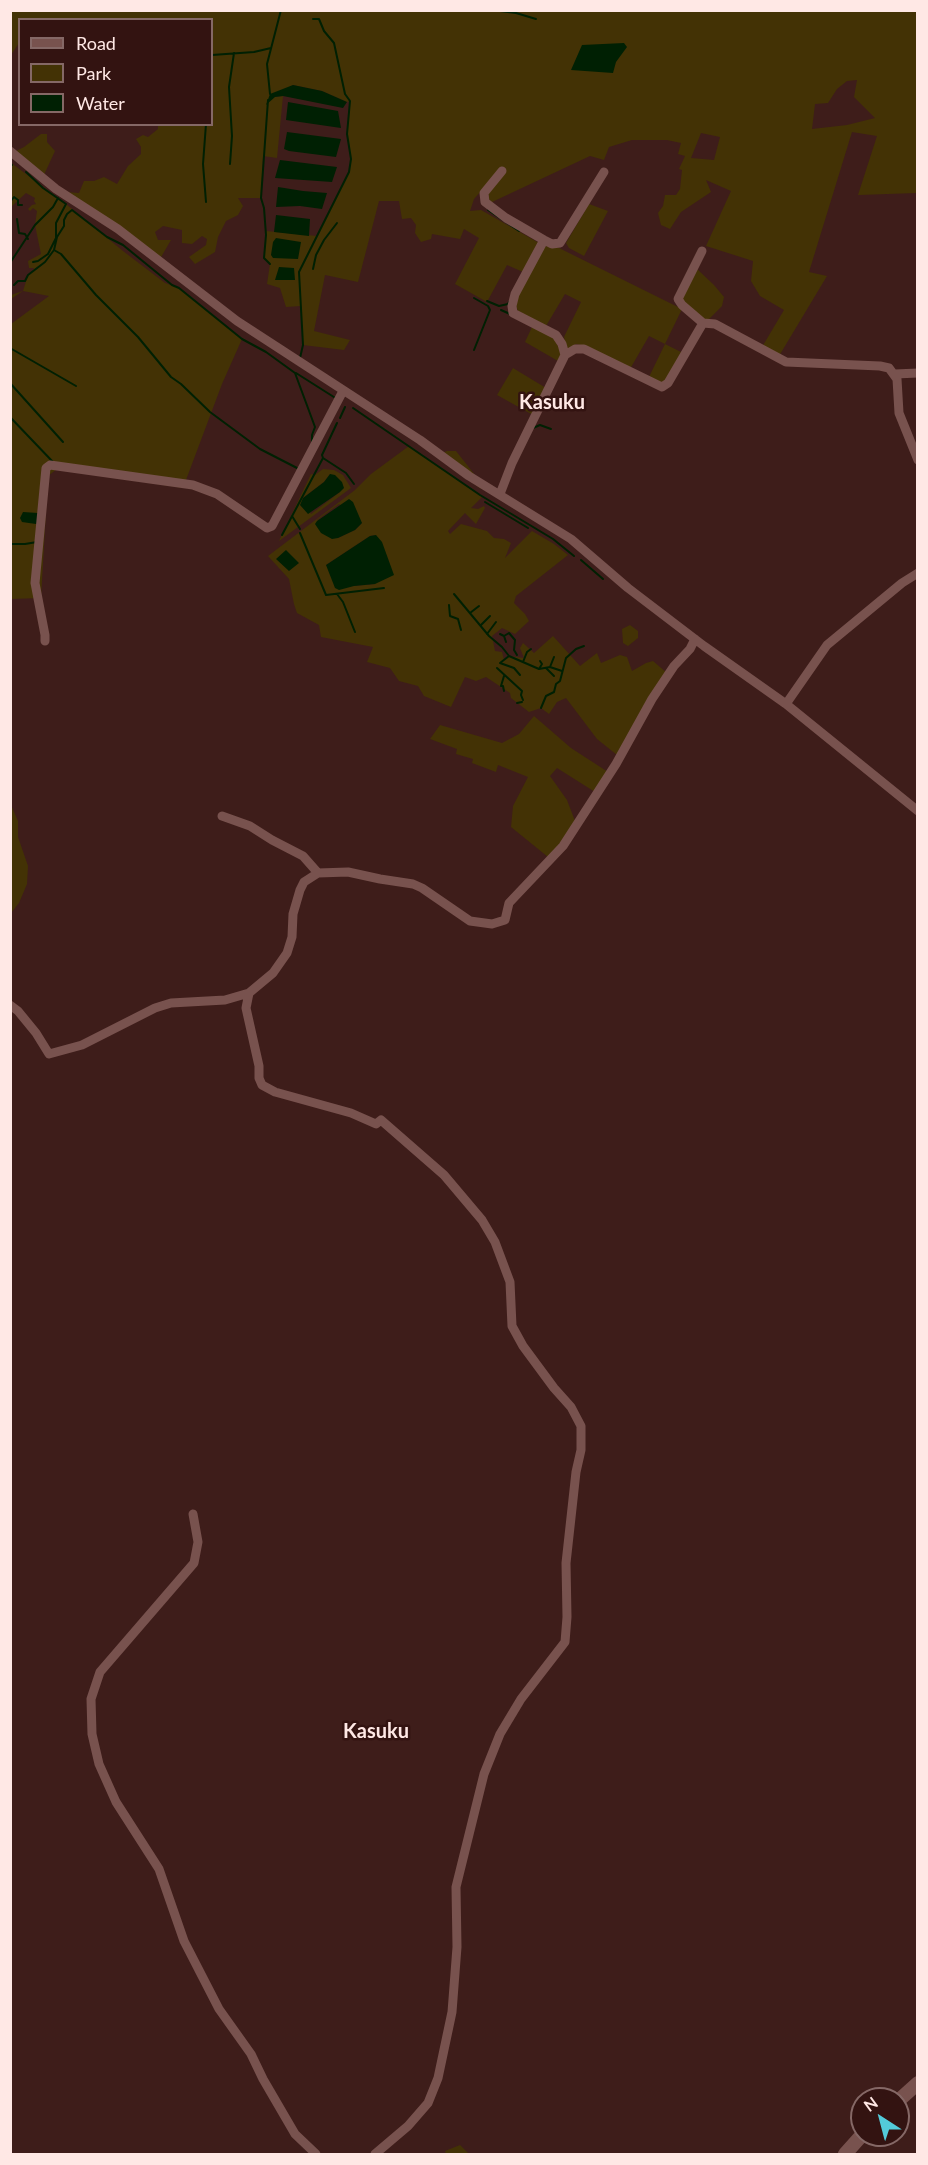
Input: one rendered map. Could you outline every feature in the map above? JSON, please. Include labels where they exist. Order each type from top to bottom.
[{"type":"street","points":[[10,151],[56,189],[118,229],[237,321],[420,440],[469,476],[571,539],[628,588],[694,639],[786,704],[918,811]]},
{"type":"street","points":[[502,171],[484,194],[485,202],[506,218],[552,244],[560,243],[604,172]]},
{"type":"street","points":[[544,240],[515,294],[513,313],[556,335],[565,355]]},
{"type":"street","points":[[702,251],[678,299],[682,305],[702,324],[715,324],[786,362],[889,368],[895,374],[899,413],[918,460]]},
{"type":"street","points":[[500,494],[512,463],[565,355],[575,349],[584,349],[662,387],[668,383],[702,324]]},
{"type":"street","points":[[895,374],[918,373]]},
{"type":"street","points":[[45,641],[35,583],[46,468],[50,465],[193,485],[217,494],[267,528],[272,526],[344,391]]},
{"type":"street","points":[[786,704],[827,645],[902,583],[918,573]]},
{"type":"street","points":[[10,1005],[36,1033],[49,1054],[82,1045],[155,1008],[171,1003],[225,1000],[249,993],[273,973],[287,953],[300,890],[304,882],[318,873],[348,872],[412,884],[422,888],[470,921],[492,924],[505,920],[509,903],[562,846],[616,764],[652,699],[690,649],[694,639]]},
{"type":"street","points":[[222,816],[250,826],[303,856],[318,873]]},
{"type":"street","points":[[249,993],[246,1008],[262,1085],[275,1092],[351,1113],[376,1124],[381,1120],[444,1175],[482,1220],[495,1242],[510,1282],[512,1326],[523,1346],[571,1407],[580,1426],[581,1450],[576,1472],[566,1563],[565,1642],[521,1700],[500,1734],[484,1774],[456,1887],[457,1947],[452,2012],[438,2078],[428,2103],[408,2126],[375,2154]]},
{"type":"street","points":[[225,1000],[246,1008]]},
{"type":"street","points":[[193,1514],[198,1542],[194,1563],[100,1672],[91,1699],[92,1734],[99,1764],[116,1802],[159,1869],[184,1941],[219,2009],[251,2054],[295,2134],[316,2154]]},
{"type":"green space","points":[[10,11],[917,11],[917,193],[858,195],[877,136],[852,132],[809,272],[827,276],[779,356],[762,347],[784,310],[760,296],[751,281],[753,261],[706,246],[731,191],[706,180],[711,192],[681,212],[670,229],[661,225],[658,213],[663,206],[665,195],[676,195],[680,189],[682,170],[679,169],[685,156],[678,154],[681,143],[667,140],[632,140],[609,147],[604,160],[590,156],[490,203],[488,193],[506,169],[500,170],[474,199],[470,211],[481,210],[539,243],[523,272],[507,265],[487,302],[455,284],[479,238],[464,229],[460,239],[432,234],[431,239],[421,242],[415,233],[416,225],[411,218],[402,219],[399,201],[379,201],[358,282],[325,275],[314,331],[350,340],[344,350],[303,345],[301,306],[286,307],[280,288],[267,284],[270,264],[264,258],[266,231],[317,236],[349,172],[351,159],[347,134],[350,101],[347,102],[322,91],[293,85],[275,97],[283,96],[277,158],[263,156],[261,198],[238,198],[243,206],[238,215],[226,221],[218,237],[215,252],[195,264],[189,257],[206,245],[207,239],[202,236],[192,244],[182,243],[182,230],[163,226],[155,232],[158,240],[171,240],[157,264],[66,192],[79,193],[84,181],[94,181],[104,177],[117,184],[128,166],[141,154],[141,147],[136,139],[143,135],[148,137],[158,129],[158,126],[213,126],[213,18],[18,18],[18,44],[11,55]],"holes":[[[857,80],[854,97],[875,118],[847,125],[812,129],[815,104],[828,103],[837,89],[847,81]],[[701,133],[720,137],[714,160],[691,158]]]},
{"type":"green space","points":[[41,134],[47,134],[47,142],[55,151],[43,177],[10,154]]},
{"type":"green space","points":[[10,162],[165,283],[179,288],[242,339],[222,384],[183,488],[57,469],[48,476],[41,598],[11,599],[11,324],[49,296],[23,291],[28,275],[34,268],[29,268],[28,261],[41,254],[35,225],[37,211],[33,208],[30,211],[28,209],[36,204],[35,198],[26,193],[11,207]]},
{"type":"green space","points":[[589,204],[608,211],[584,256],[569,248],[566,243]]},
{"type":"green space","points":[[544,246],[557,247],[682,309],[665,344],[649,336],[630,369],[586,346],[576,344],[567,350],[564,337],[581,302],[565,294],[546,326],[518,311],[516,306],[519,294]]},
{"type":"green space","points":[[696,268],[724,297],[722,306],[708,320],[702,319],[681,299]]},
{"type":"green space","points":[[23,291],[11,299],[11,295]]},
{"type":"green space","points":[[532,327],[554,338],[562,354],[558,361],[525,342]]},
{"type":"green space","points":[[665,344],[683,353],[664,383],[648,379]]},
{"type":"green space","points":[[513,368],[546,388],[533,415],[497,395]]},
{"type":"green space","points":[[409,446],[482,497],[471,508],[478,509],[484,506],[485,508],[476,524],[465,513],[448,531],[450,534],[461,524],[487,531],[494,538],[504,539],[511,543],[505,558],[532,531],[568,555],[516,596],[514,603],[529,621],[515,634],[502,628],[492,636],[495,651],[502,652],[504,660],[509,656],[524,658],[520,648],[523,643],[534,653],[553,636],[580,666],[597,653],[601,663],[620,655],[627,657],[632,671],[653,661],[667,673],[617,755],[597,739],[566,698],[557,702],[549,714],[541,708],[529,712],[511,698],[510,693],[486,677],[476,681],[465,677],[451,707],[424,696],[418,686],[399,681],[390,668],[367,662],[373,647],[321,637],[319,625],[297,613],[289,579],[268,556],[355,490],[371,474]],"holes":[[[339,504],[362,523],[355,530],[338,538],[317,520]],[[376,535],[375,584],[354,586],[326,565],[370,536]]]},
{"type":"green space","points":[[447,451],[456,451],[475,475],[481,489],[436,456]]},
{"type":"green space","points":[[323,469],[334,470],[343,475],[351,488],[279,541],[311,474],[315,475]],"holes":[[[330,474],[340,492],[311,514],[303,498],[324,482]]]},
{"type":"green space","points":[[630,625],[638,631],[638,638],[628,646],[623,643],[622,629]]},
{"type":"green space","points":[[534,716],[571,748],[608,772],[595,792],[557,768],[550,776],[567,800],[575,821],[561,844],[548,857],[511,827],[513,806],[528,777],[498,765],[496,772],[472,763],[473,759],[456,754],[457,749],[430,739],[440,725],[502,743],[519,734]]},
{"type":"green space","points":[[11,805],[18,821],[18,837],[28,866],[27,884],[19,903],[11,913]]},
{"type":"green space","points":[[460,2145],[468,2153],[476,2154],[446,2154],[445,2151]]},
{"type":"water","points":[[624,43],[627,47],[616,62],[613,73],[571,70],[582,45]]},
{"type":"water","points":[[293,85],[322,91],[347,102],[343,108],[283,96],[275,97],[266,105],[270,94]]},
{"type":"water","points":[[288,102],[338,111],[341,128],[286,120]]},
{"type":"water","points":[[287,132],[341,139],[336,157],[284,149]]},
{"type":"water","points":[[280,160],[337,167],[332,182],[275,178]]},
{"type":"water","points":[[278,187],[327,193],[322,209],[300,206],[276,207]]},
{"type":"water","points":[[276,215],[310,219],[309,236],[274,232]]},
{"type":"water","points":[[276,238],[301,242],[298,259],[273,258],[271,255]]},
{"type":"water","points":[[279,267],[294,268],[295,280],[275,280]]},
{"type":"water","points":[[330,474],[335,475],[342,482],[344,488],[308,514],[300,505],[303,498],[324,482]]},
{"type":"water","points":[[349,499],[353,502],[362,523],[355,530],[338,538],[332,539],[321,533],[315,524],[317,521]]},
{"type":"water","points":[[23,512],[38,513],[39,522],[36,524],[22,522],[20,518]]},
{"type":"water","points":[[376,535],[382,542],[394,575],[375,584],[339,590],[335,588],[326,565],[370,536]]},
{"type":"water","points":[[286,550],[299,563],[289,571],[276,559]]},
{"type":"waterway","points":[[270,94],[267,64],[281,10]]},
{"type":"waterway","points":[[492,10],[516,13],[536,19]]},
{"type":"waterway","points":[[300,358],[303,345],[299,272],[349,172],[351,159],[347,134],[350,101],[345,94],[334,43],[324,31],[319,19],[313,19]]},
{"type":"waterway","points":[[213,55],[254,52],[271,48]]},
{"type":"waterway","points":[[230,164],[232,136],[229,87],[234,53]]},
{"type":"waterway","points":[[268,100],[261,198],[266,235],[264,258],[270,264]]},
{"type":"waterway","points":[[206,126],[203,164],[206,202]]},
{"type":"waterway","points":[[26,172],[43,188],[66,204],[56,223],[56,238],[48,254],[33,262]]},
{"type":"waterway","points":[[10,202],[14,197],[18,200],[18,205],[22,205]]},
{"type":"waterway","points":[[10,263],[35,225],[53,207],[58,198]]},
{"type":"waterway","points":[[14,285],[18,281],[25,281],[28,275],[45,262],[54,250],[67,214],[72,210],[107,237],[123,245],[242,339],[266,352],[295,373],[315,427],[312,444]]},
{"type":"waterway","points":[[488,210],[519,231]]},
{"type":"waterway","points":[[17,219],[19,233],[25,234],[28,239]]},
{"type":"waterway","points":[[313,269],[316,255],[337,223]]},
{"type":"waterway","points":[[54,250],[61,254],[96,295],[138,337],[171,377],[210,412],[260,449],[297,468]]},
{"type":"waterway","points":[[474,298],[488,306],[490,310],[474,350]]},
{"type":"waterway","points":[[487,301],[499,306],[509,302]]},
{"type":"waterway","points":[[501,310],[510,314]]},
{"type":"waterway","points":[[10,348],[76,386]]},
{"type":"waterway","points":[[296,373],[337,399]]},
{"type":"waterway","points":[[10,383],[63,442]]},
{"type":"waterway","points":[[340,418],[345,407]]},
{"type":"waterway","points":[[353,408],[480,495],[553,539],[574,556]]},
{"type":"waterway","points":[[10,417],[53,462]]},
{"type":"waterway","points":[[282,535],[323,458],[322,455],[337,423]]},
{"type":"waterway","points":[[533,428],[540,425],[551,429]]},
{"type":"waterway","points":[[323,458],[346,473],[354,484]]},
{"type":"waterway","points":[[485,502],[528,528]]},
{"type":"waterway","points":[[292,516],[300,529]]},
{"type":"waterway","points":[[300,533],[326,595],[384,588]]},
{"type":"waterway","points":[[10,544],[37,542]]},
{"type":"waterway","points":[[581,560],[603,579]]},
{"type":"waterway","points":[[337,594],[343,602],[355,632]]},
{"type":"waterway","points":[[454,594],[509,656],[539,669],[550,667],[562,671]]},
{"type":"waterway","points":[[449,605],[450,616],[458,619],[461,630]]},
{"type":"waterway","points":[[470,613],[479,606]]},
{"type":"waterway","points":[[481,625],[490,616]]},
{"type":"waterway","points":[[487,634],[496,622]]},
{"type":"waterway","points":[[504,636],[509,633],[515,640],[514,650],[517,655]]},
{"type":"waterway","points":[[500,634],[504,636],[506,642]]},
{"type":"waterway","points":[[541,708],[546,696],[554,692],[556,684],[560,681],[566,658],[576,649],[584,646]]},
{"type":"waterway","points":[[523,662],[527,652],[531,649]]},
{"type":"waterway","points":[[500,663],[509,656]]},
{"type":"waterway","points":[[550,667],[554,657]]},
{"type":"waterway","points":[[539,669],[542,664],[540,661]]},
{"type":"waterway","points":[[500,663],[514,668],[520,675]]},
{"type":"waterway","points":[[497,668],[522,691],[523,700]]},
{"type":"waterway","points":[[546,668],[554,676]]},
{"type":"waterway","points":[[504,676],[501,686],[504,691]]},
{"type":"waterway","points":[[517,703],[522,702]]},
{"type":"district","name":"Kasuku","points":[[552,403]]},
{"type":"district","name":"Kasuku","points":[[376,1732]]}]
